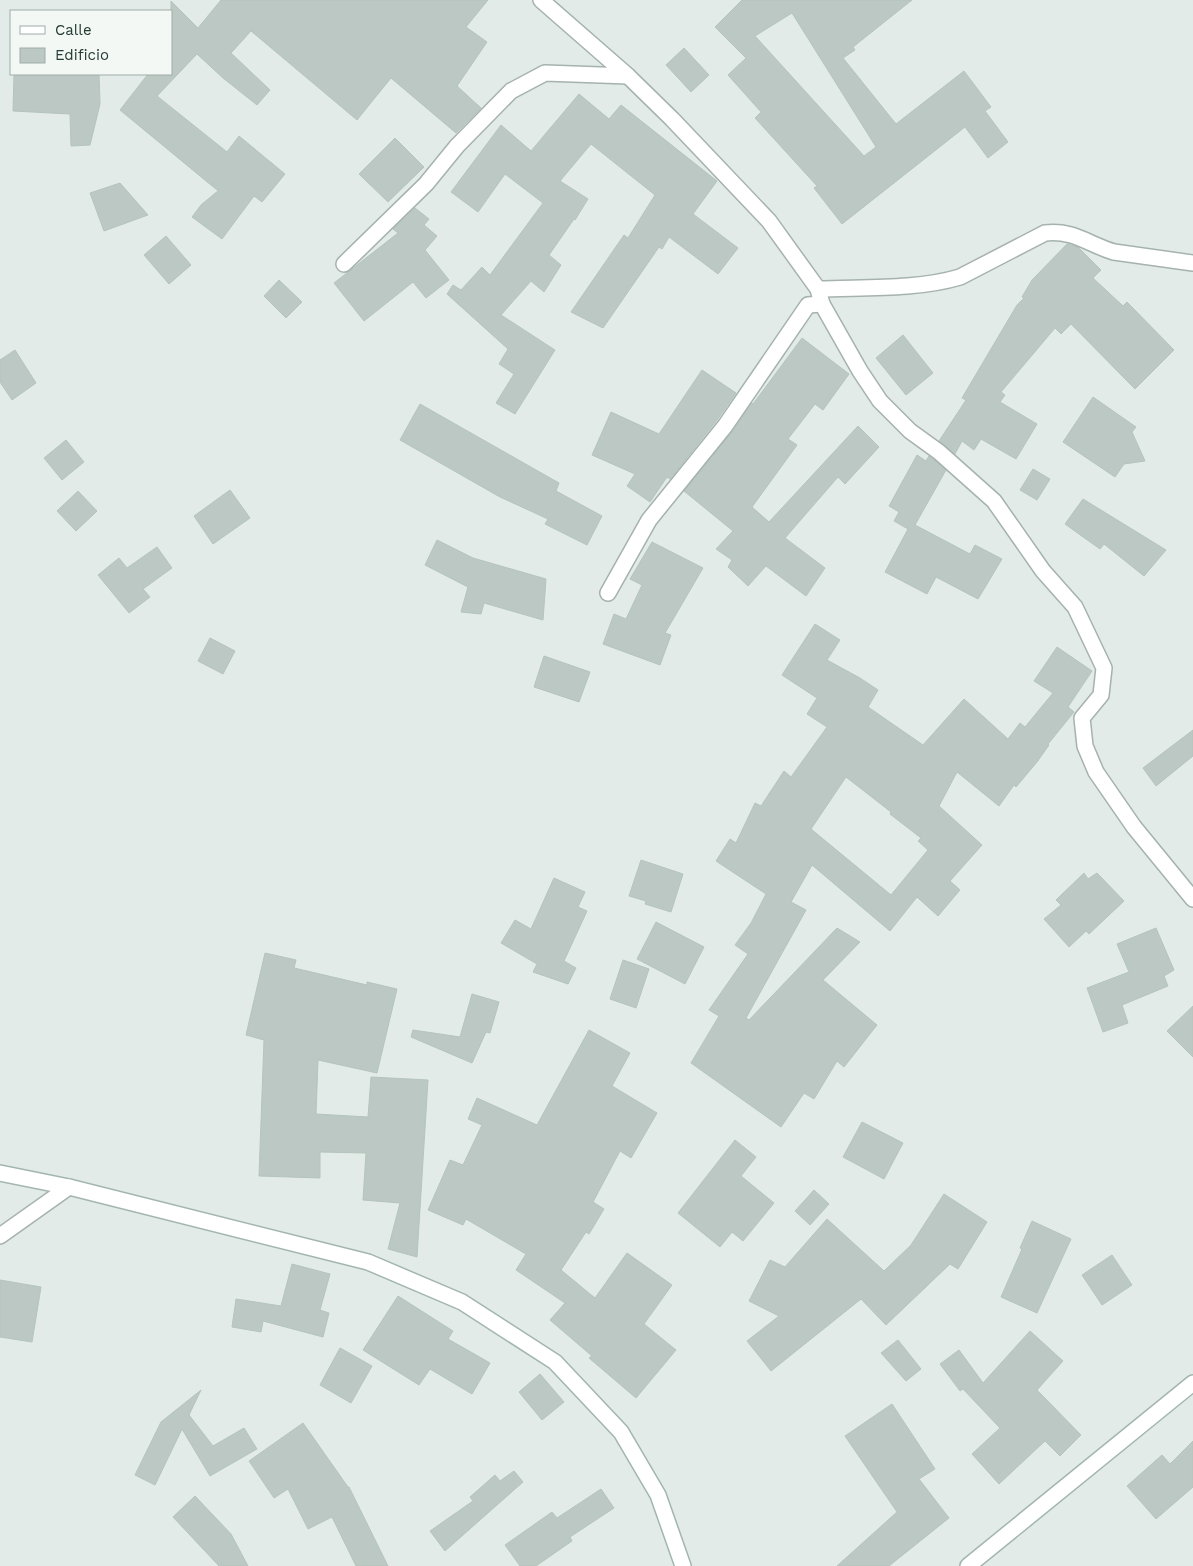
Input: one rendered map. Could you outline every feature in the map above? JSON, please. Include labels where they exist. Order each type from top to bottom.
[{"type":"street","points":[[541,0],[628,76],[672,119],[769,221],[820,297],[860,371],[880,401],[910,431],[939,452],[994,501],[1043,571],[1075,607],[1104,668],[1101,695],[1082,718],[1085,746],[1096,772],[1134,827],[1193,899]]},
{"type":"street","points":[[344,264],[426,184],[456,146],[512,91],[545,73],[628,76]]},
{"type":"street","points":[[608,593],[649,520],[725,426],[808,305],[820,297],[946,281],[960,277],[1045,234],[1059,232],[1073,235],[1114,252],[1193,263]]},
{"type":"street","points":[[0,1173],[69,1187],[368,1262],[462,1302],[555,1362],[621,1432],[658,1495],[683,1566]]},
{"type":"street","points":[[0,1236],[69,1187]]},
{"type":"street","points":[[968,1566],[1193,1383]]},
{"type":"building","points":[[221,0],[488,0],[466,27],[487,42],[457,86],[481,108],[456,133],[391,78],[357,120],[251,31],[231,53],[270,90],[257,105],[197,54],[157,96],[227,152],[239,136],[285,174],[262,202],[254,196],[222,239],[192,217],[201,205],[219,190],[120,110],[147,75],[172,75],[171,1],[198,28]]},
{"type":"building","points":[[742,0],[912,0],[853,47],[855,50],[843,58],[896,124],[964,71],[991,107],[985,111],[1008,142],[988,158],[965,127],[842,224],[814,188],[817,186],[755,118],[761,112],[728,75],[746,58],[715,27]],"holes":[[[792,13],[876,147],[864,156],[755,36]]]},
{"type":"building","points":[[684,48],[709,75],[691,92],[666,65]]},
{"type":"building","points":[[14,75],[99,75],[100,104],[90,145],[71,146],[70,114],[13,111]]},
{"type":"building","points":[[579,94],[609,119],[621,105],[717,181],[693,214],[738,248],[718,274],[669,237],[662,249],[659,247],[603,328],[571,312],[624,235],[628,238],[655,195],[591,144],[560,181],[588,199],[549,255],[561,265],[544,292],[531,281],[501,315],[555,350],[515,414],[496,403],[514,374],[499,364],[508,349],[447,294],[453,285],[461,290],[482,267],[490,275],[543,203],[505,174],[478,212],[451,192],[501,125],[531,151]]},
{"type":"building","points":[[395,138],[424,167],[388,202],[359,174]]},
{"type":"building","points":[[120,183],[148,215],[104,231],[90,193]]},
{"type":"building","points":[[415,208],[429,219],[424,225],[437,236],[425,250],[449,280],[426,298],[413,282],[364,321],[334,283],[398,233],[393,229]]},
{"type":"building","points":[[166,236],[191,265],[169,284],[144,255]]},
{"type":"building","points":[[1067,244],[1078,247],[1101,270],[1093,278],[1123,306],[1127,302],[1174,350],[1135,389],[1071,324],[1061,334],[1055,328],[1001,392],[1005,395],[1000,402],[1037,424],[1016,459],[981,439],[974,450],[962,441],[955,454],[939,441],[966,400],[962,398],[1017,305],[1024,298],[1022,297],[1032,280]]},
{"type":"building","points":[[279,280],[302,302],[286,318],[264,296]]},
{"type":"building","points":[[903,335],[933,373],[906,395],[876,358]]},
{"type":"building","points":[[802,338],[849,374],[823,410],[815,404],[788,439],[797,445],[752,507],[769,522],[858,426],[879,447],[845,484],[838,477],[785,538],[825,568],[806,596],[766,566],[748,586],[728,567],[732,560],[716,549],[733,531],[684,491],[732,432]]},
{"type":"building","points":[[15,350],[36,383],[12,400],[0,382],[0,360]]},
{"type":"building","points":[[702,370],[736,393],[670,479],[667,477],[650,502],[627,486],[635,474],[592,455],[611,412],[659,434]]},
{"type":"building","points":[[1093,397],[1136,427],[1132,432],[1145,461],[1124,464],[1115,477],[1063,442]]},
{"type":"building","points":[[420,404],[559,483],[556,491],[602,516],[587,545],[545,524],[548,519],[500,497],[400,440]]},
{"type":"building","points":[[66,440],[84,462],[62,480],[44,458]]},
{"type":"building","points":[[917,455],[926,461],[929,456],[946,470],[915,525],[970,554],[975,545],[1002,559],[978,599],[936,577],[927,594],[885,572],[908,529],[894,521],[899,512],[889,506]]},
{"type":"building","points":[[1033,469],[1050,479],[1037,500],[1020,490]]},
{"type":"building","points":[[230,490],[250,518],[213,544],[194,516]]},
{"type":"building","points":[[78,491],[97,511],[76,531],[57,511]]},
{"type":"building","points":[[1083,499],[1166,550],[1144,576],[1104,544],[1100,549],[1065,524]]},
{"type":"building","points":[[437,540],[473,558],[546,579],[543,620],[484,603],[481,614],[461,612],[468,587],[425,565]]},
{"type":"building","points":[[652,542],[703,568],[665,633],[671,635],[660,665],[603,644],[614,614],[626,619],[642,585],[630,579]]},
{"type":"building","points":[[157,547],[172,568],[143,589],[150,597],[129,613],[98,575],[119,558],[127,568]]},
{"type":"building","points":[[815,624],[840,640],[827,660],[878,690],[868,707],[923,745],[964,699],[1008,739],[1020,723],[1025,727],[1053,693],[1034,681],[1057,647],[1092,671],[1068,707],[1074,712],[1048,744],[1037,762],[1016,787],[1014,785],[999,806],[957,772],[939,806],[982,845],[950,881],[960,890],[938,916],[917,897],[890,931],[812,865],[791,902],[806,910],[746,1018],[749,1020],[837,928],[860,942],[823,980],[877,1025],[844,1067],[837,1061],[814,1099],[804,1093],[781,1127],[691,1063],[719,1016],[709,1010],[748,954],[735,945],[751,923],[766,894],[716,861],[730,839],[736,843],[755,803],[761,806],[784,771],[791,777],[827,727],[807,714],[817,698],[782,675]],"holes":[[[846,777],[891,812],[890,814],[921,838],[918,841],[928,850],[891,895],[811,829]]]},
{"type":"building","points":[[210,638],[235,651],[223,674],[198,661]]},
{"type":"building","points":[[544,656],[590,672],[579,702],[534,687]]},
{"type":"building","points":[[1193,730],[1193,756],[1156,786],[1143,768]]},
{"type":"building","points":[[641,860],[683,874],[671,912],[645,904],[646,901],[629,896]]},
{"type":"building","points":[[1084,873],[1088,879],[1097,873],[1124,901],[1089,934],[1086,931],[1069,947],[1044,919],[1061,905],[1056,900]]},
{"type":"building","points":[[554,878],[585,892],[578,907],[587,911],[564,961],[576,968],[568,984],[533,972],[537,964],[501,943],[515,920],[531,929]]},
{"type":"building","points":[[656,922],[704,947],[685,984],[637,959]]},
{"type":"building","points":[[1156,928],[1174,970],[1164,976],[1168,986],[1122,1005],[1128,1023],[1103,1032],[1087,988],[1129,972],[1117,944]]},
{"type":"building","points":[[265,953],[296,960],[294,968],[367,985],[367,982],[397,989],[377,1073],[318,1060],[316,1114],[368,1117],[371,1077],[428,1080],[417,1257],[388,1249],[400,1203],[363,1200],[366,1153],[320,1152],[320,1178],[259,1176],[264,1040],[246,1035]]},
{"type":"building","points":[[623,960],[649,969],[636,1008],[610,999]]},
{"type":"building","points":[[472,994],[499,1002],[490,1033],[486,1032],[472,1063],[411,1037],[413,1030],[460,1037]]},
{"type":"building","points":[[1193,1006],[1193,1057],[1167,1031]]},
{"type":"building","points":[[589,1030],[630,1053],[612,1086],[657,1113],[631,1158],[620,1151],[593,1202],[604,1209],[589,1234],[586,1232],[561,1270],[595,1298],[627,1253],[672,1285],[644,1324],[676,1350],[636,1398],[589,1358],[592,1356],[550,1320],[565,1303],[516,1270],[526,1254],[466,1219],[463,1225],[428,1210],[450,1160],[463,1165],[482,1125],[468,1119],[477,1098],[537,1125]]},
{"type":"building","points":[[862,1122],[903,1143],[884,1179],[843,1157]]},
{"type":"building","points":[[735,1140],[756,1157],[741,1176],[774,1203],[743,1241],[732,1232],[720,1247],[678,1213]]},
{"type":"building","points":[[814,1190],[829,1204],[810,1225],[795,1211]]},
{"type":"building","points":[[944,1194],[987,1222],[958,1269],[950,1264],[886,1325],[861,1299],[771,1371],[747,1341],[779,1316],[749,1301],[770,1260],[785,1267],[827,1219],[884,1271],[911,1245]]},
{"type":"building","points":[[1032,1221],[1071,1239],[1037,1313],[1001,1297]]},
{"type":"building","points":[[1112,1255],[1132,1285],[1102,1305],[1082,1275]]},
{"type":"building","points":[[292,1264],[330,1274],[320,1310],[329,1313],[323,1337],[263,1321],[261,1332],[232,1327],[236,1299],[281,1306]]},
{"type":"building","points":[[0,1280],[41,1287],[32,1342],[0,1337]]},
{"type":"building","points":[[398,1296],[453,1331],[448,1339],[490,1363],[472,1394],[430,1369],[419,1385],[363,1350]]},
{"type":"building","points":[[1030,1331],[1063,1361],[1037,1390],[1081,1435],[1060,1456],[1045,1441],[999,1484],[972,1454],[1000,1428],[963,1389],[960,1391],[940,1364],[959,1350],[983,1383]]},
{"type":"building","points":[[898,1340],[921,1369],[906,1381],[881,1353]]},
{"type":"building","points":[[340,1348],[372,1366],[351,1403],[320,1385]]},
{"type":"building","points":[[540,1374],[564,1402],[542,1420],[519,1392]]},
{"type":"building","points":[[201,1390],[189,1415],[213,1446],[244,1428],[257,1449],[210,1476],[182,1429],[155,1485],[135,1475],[161,1422]]},
{"type":"building","points":[[892,1404],[935,1469],[919,1479],[949,1518],[889,1566],[837,1566],[897,1512],[845,1436]]},
{"type":"building","points":[[303,1423],[349,1487],[388,1566],[356,1566],[332,1517],[308,1529],[288,1489],[274,1498],[249,1461]]},
{"type":"building","points":[[1193,1441],[1193,1487],[1156,1519],[1127,1486],[1162,1455],[1170,1464]]},
{"type":"building","points":[[514,1471],[523,1482],[445,1551],[430,1531],[473,1501],[470,1497],[495,1475],[500,1481]]},
{"type":"building","points":[[601,1489],[614,1508],[570,1537],[572,1541],[536,1566],[520,1566],[505,1545],[552,1512],[557,1518]]},
{"type":"building","points":[[195,1496],[231,1534],[248,1566],[219,1566],[173,1517]]}]
